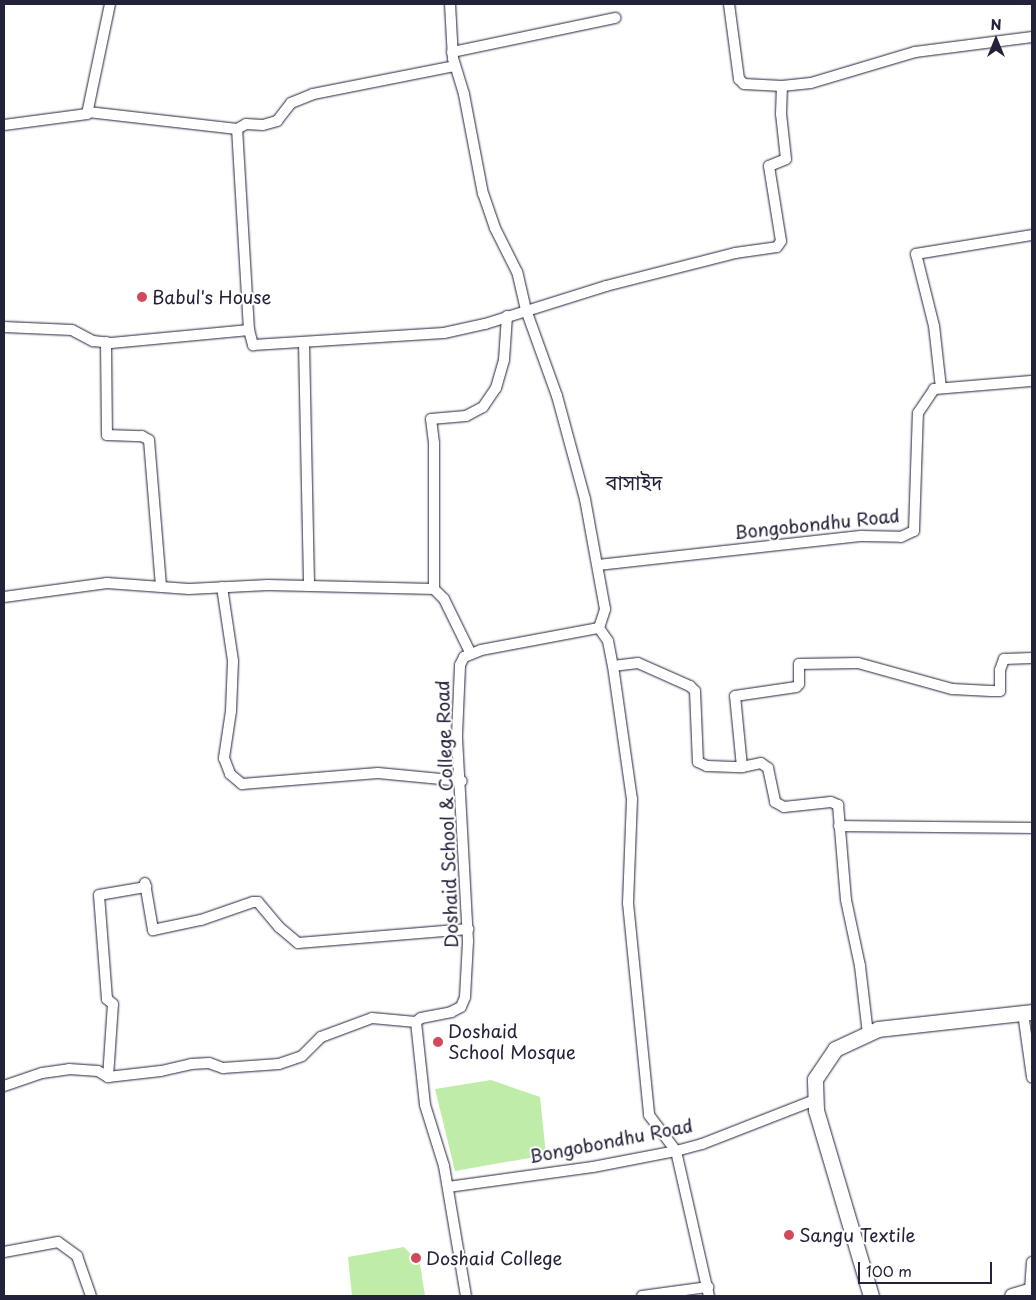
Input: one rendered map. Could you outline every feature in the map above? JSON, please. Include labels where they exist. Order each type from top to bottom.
[{"type":"street","points":[[88,112],[99,44],[110,4]]},
{"type":"street","points":[[450,4],[454,66],[464,94],[483,194],[495,228],[517,272],[526,310],[557,396],[585,498],[605,609],[599,628]]},
{"type":"street","points":[[729,4],[739,79],[744,84],[782,86],[811,83],[915,52],[1032,38]]},
{"type":"street","points":[[452,52],[615,18]]},
{"type":"street","points":[[4,125],[80,116],[88,112],[237,129],[246,124],[263,125],[277,121],[291,103],[313,94],[454,66]]},
{"type":"street","points":[[237,129],[249,330],[253,345],[304,344],[444,333],[606,286],[780,245],[770,166],[786,160],[781,114],[782,86]]},
{"type":"street","points":[[1032,235],[916,254],[934,326],[942,388],[1032,382]]},
{"type":"street","points":[[434,589],[434,443],[431,419],[466,416],[483,407],[496,388],[504,360],[507,316]]},
{"type":"street","points":[[4,328],[72,330],[94,341],[106,342],[249,330]]},
{"type":"street","points":[[106,342],[107,435],[142,436],[149,440],[161,587]]},
{"type":"street","points":[[304,344],[309,586]]},
{"type":"street","name":"Bongobondhu Road","points":[[598,565],[862,536],[901,537],[914,531],[918,413],[934,389],[942,388]]},
{"type":"street","points":[[4,597],[107,582],[161,587],[309,586],[434,589],[444,599],[471,654],[599,628]]},
{"type":"street","points":[[222,587],[233,660],[231,711],[224,758],[230,774],[242,784],[378,773],[462,782]]},
{"type":"street","points":[[599,628],[608,641],[613,666],[632,799],[628,903],[649,1115],[676,1151],[709,1292],[642,1296]]},
{"type":"street","name":"Doshaid School & College Road","points":[[416,1022],[421,1018],[451,1012],[461,1007],[465,997],[468,929],[462,782],[457,735],[458,674],[464,657],[471,654]]},
{"type":"street","points":[[742,767],[736,696],[796,687],[799,684],[799,664],[858,663],[952,689],[992,691],[1000,690],[1000,670],[1004,659],[1032,658]]},
{"type":"street","points":[[613,666],[638,663],[690,686],[695,691],[698,762],[707,766],[742,767],[761,763],[768,768],[775,802],[784,807],[831,802],[838,805],[846,900],[860,966],[868,1034]]},
{"type":"street","points":[[839,826],[1032,828]]},
{"type":"street","points":[[108,1077],[113,1004],[107,999],[99,895],[146,885],[153,930],[201,920],[253,902],[258,902],[279,927],[298,943],[468,929]]},
{"type":"street","points":[[871,1296],[815,1100],[815,1079],[835,1049],[878,1029],[1028,1016],[1032,1077]]},
{"type":"street","points":[[4,1086],[69,1069],[98,1071],[108,1077],[161,1071],[191,1064],[209,1063],[223,1068],[279,1064],[302,1056],[320,1037],[372,1018],[416,1022],[425,1105],[448,1187],[466,1296]]},
{"type":"street","name":"Bongobondhu Road","points":[[448,1187],[593,1167],[676,1151],[702,1144],[815,1100]]},
{"type":"street","points":[[4,1252],[58,1242],[77,1256],[91,1296]]},
{"type":"street","points":[[1012,1296],[1031,1290],[1032,1262]]},
{"type":"green space","points":[[491,1080],[540,1097],[546,1155],[455,1171],[435,1089]]},
{"type":"green space","points":[[404,1247],[420,1264],[425,1296],[352,1296],[348,1257]]},
{"type":"place","name":"Babul's House","points":[[142,297]]},
{"type":"place","name":"Doshaid School Mosque","points":[[438,1042]]},
{"type":"place","name":"Sangu Textile","points":[[789,1235]]},
{"type":"place","name":"Doshaid College","points":[[416,1258]]},
{"type":"district","name":"বাসাইদ","points":[[634,482]]}]
